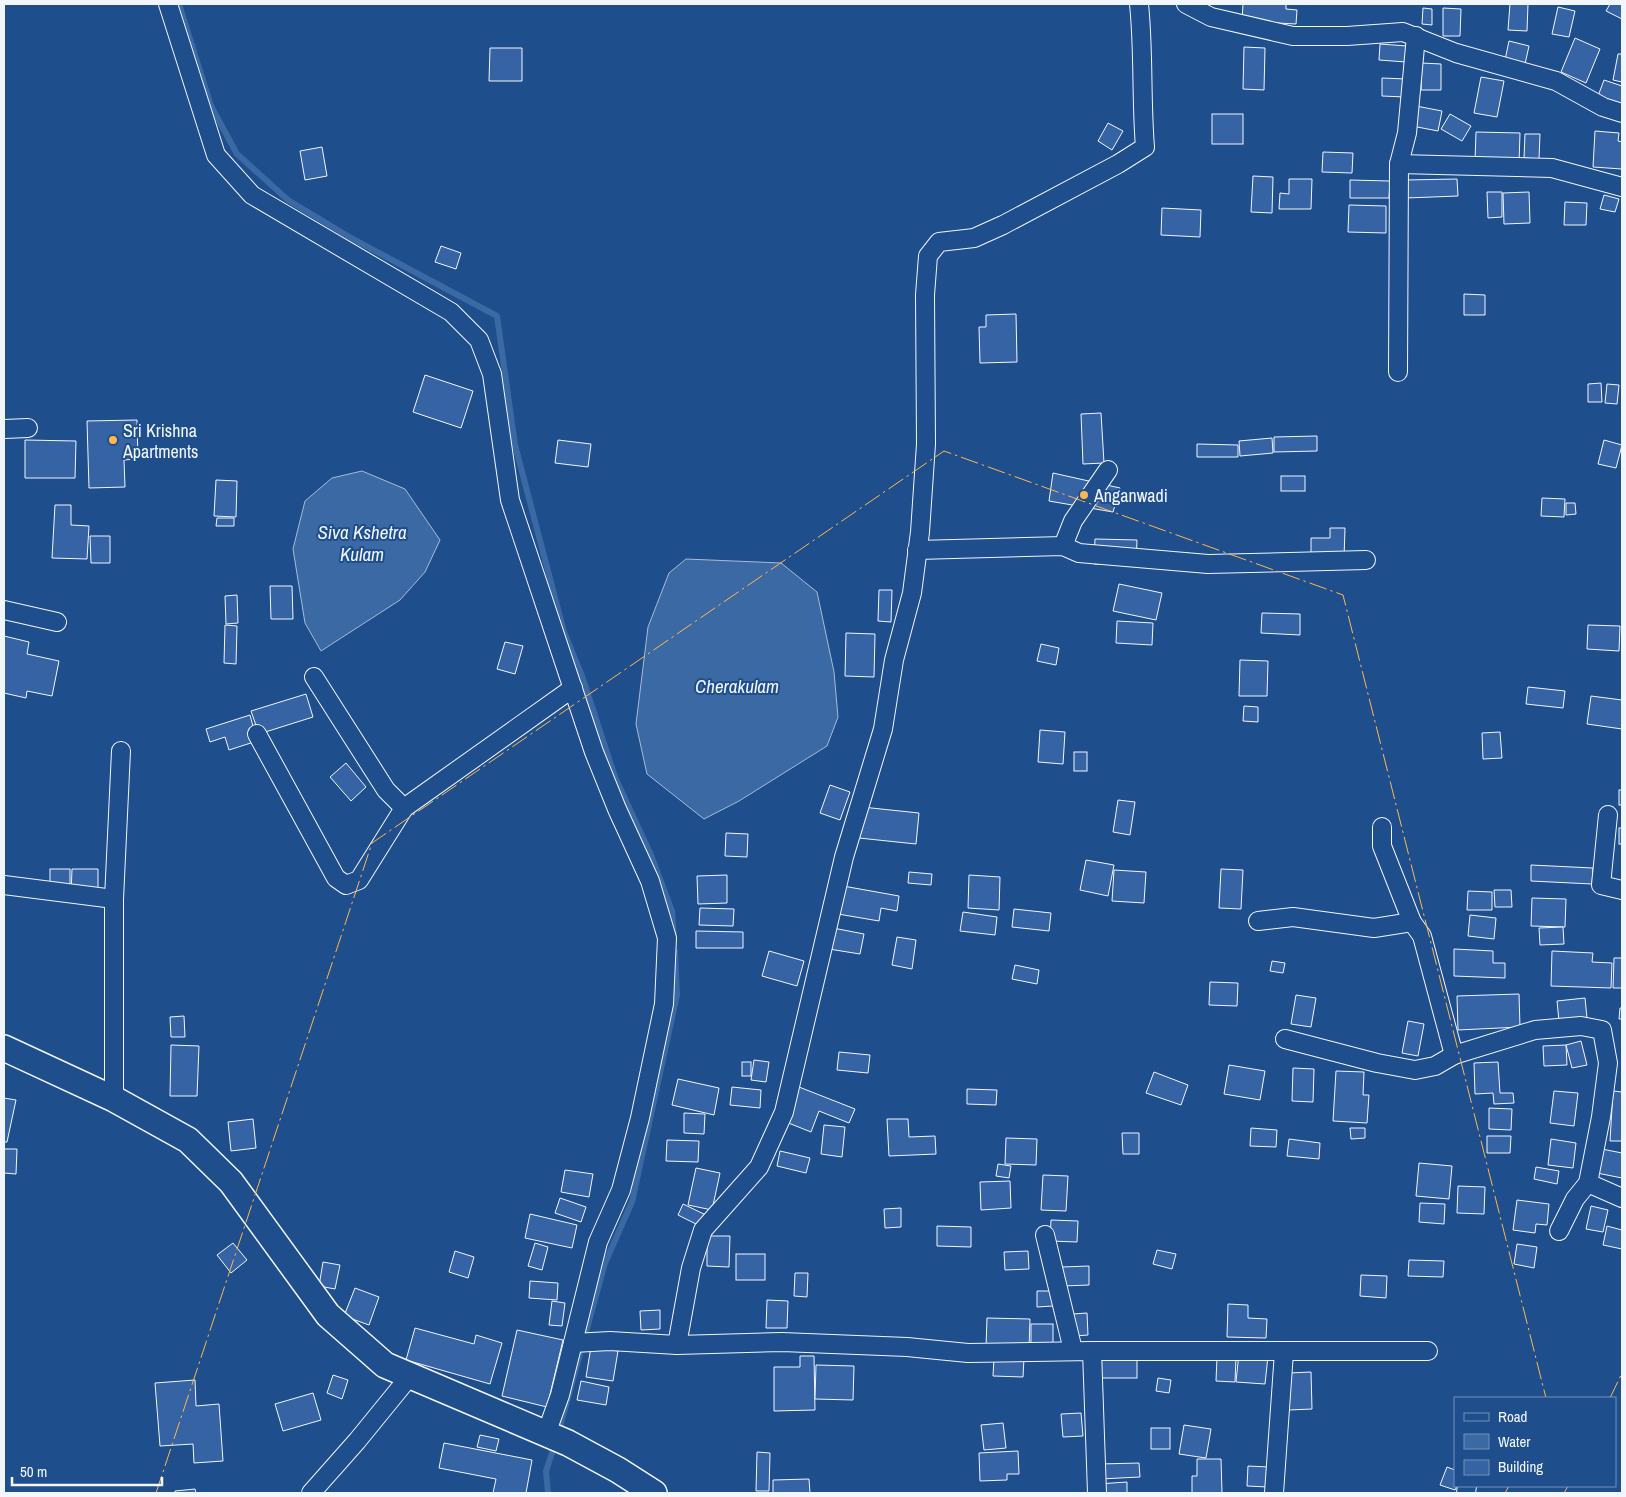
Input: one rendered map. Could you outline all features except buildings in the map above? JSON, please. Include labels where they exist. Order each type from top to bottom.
[{"type":"main road","points":[[4,1048],[114,1099],[188,1140],[231,1182],[328,1315],[385,1365],[557,1438],[618,1470],[654,1493]]},
{"type":"street","points":[[168,4],[216,155],[252,195],[451,312],[479,340],[492,374],[510,500],[607,785],[650,882],[667,938],[664,1004],[640,1118],[621,1190],[598,1242],[589,1286],[560,1395],[557,1438]]},
{"type":"street","points":[[678,1345],[692,1268],[703,1230],[759,1167],[784,1112],[844,857],[882,729],[894,660],[912,593],[917,550],[926,444],[925,294],[928,256],[940,242],[974,238],[1003,225],[1118,164],[1145,147],[1139,4]]},
{"type":"street","points":[[1186,4],[1212,17],[1293,36],[1347,36],[1403,32],[1456,53],[1556,81],[1603,107],[1622,113]]},
{"type":"street","points":[[1398,372],[1399,164],[1407,133],[1416,36]]},
{"type":"street","points":[[1399,164],[1552,168],[1622,187]]},
{"type":"street","points":[[4,429],[28,428]]},
{"type":"street","points":[[1063,546],[1073,521],[1108,470]]},
{"type":"street","points":[[917,550],[1063,546],[1079,553],[1208,564],[1366,560]]},
{"type":"street","points":[[4,610],[57,622]]},
{"type":"street","points":[[314,677],[386,790],[404,808]]},
{"type":"street","points":[[257,734],[336,878],[346,885],[358,880],[404,808],[573,688]]},
{"type":"street","points":[[114,1099],[114,899],[120,751]]},
{"type":"street","points":[[1608,815],[1601,885],[1622,890]]},
{"type":"street","points":[[1382,827],[1382,846],[1412,922],[1422,936],[1454,1055]]},
{"type":"street","points":[[4,885],[114,899]]},
{"type":"street","points":[[1258,921],[1293,917],[1374,928],[1412,922]]},
{"type":"street","points":[[1285,1039],[1377,1063],[1415,1070],[1435,1066],[1454,1055],[1535,1030],[1581,1026],[1602,1030],[1608,1063],[1601,1116],[1588,1183],[1575,1200],[1559,1231]]},
{"type":"street","points":[[1588,1183],[1622,1198]]},
{"type":"street","points":[[1045,1235],[1073,1350]]},
{"type":"street","points":[[573,1343],[610,1341],[678,1345],[791,1342],[907,1347],[968,1353],[1073,1350],[1428,1351]]},
{"type":"street","points":[[1092,1351],[1097,1493]]},
{"type":"street","points":[[1274,1493],[1284,1352]]},
{"type":"street","points":[[311,1493],[357,1442],[410,1376]]},
{"type":"water","name":"Siva Kshetra Kulam","points":[[362,471],[405,489],[440,540],[425,572],[400,600],[321,651],[305,623],[293,549],[305,501],[332,478]]},
{"type":"water","name":"Cherakulam","points":[[686,559],[781,563],[817,592],[834,672],[838,717],[827,746],[739,801],[704,819],[647,774],[636,724],[648,627],[669,573]]},
{"type":"waterway","points":[[179,4],[211,106],[237,154],[288,200],[351,238],[497,316],[515,445],[564,632],[582,676],[615,777],[651,855],[672,911],[674,936]]},
{"type":"waterway","points":[[558,1434],[605,1263],[632,1202],[677,995],[675,951]]},
{"type":"waterway","points":[[548,1493],[546,1471],[555,1444]]},
{"type":"power","points":[[156,1493],[372,843],[944,451],[1343,595],[1546,1397]]},
{"type":"power","points":[[1610,1397],[1622,1373]]},
{"type":"power","points":[[1505,1493],[1508,1487]]},
{"type":"power","points":[[1564,1493],[1567,1487]]},
{"type":"place","name":"Sri Krishna Apartments","points":[[113,440]]},
{"type":"place","name":"Anganwadi","points":[[1084,495]]}]
